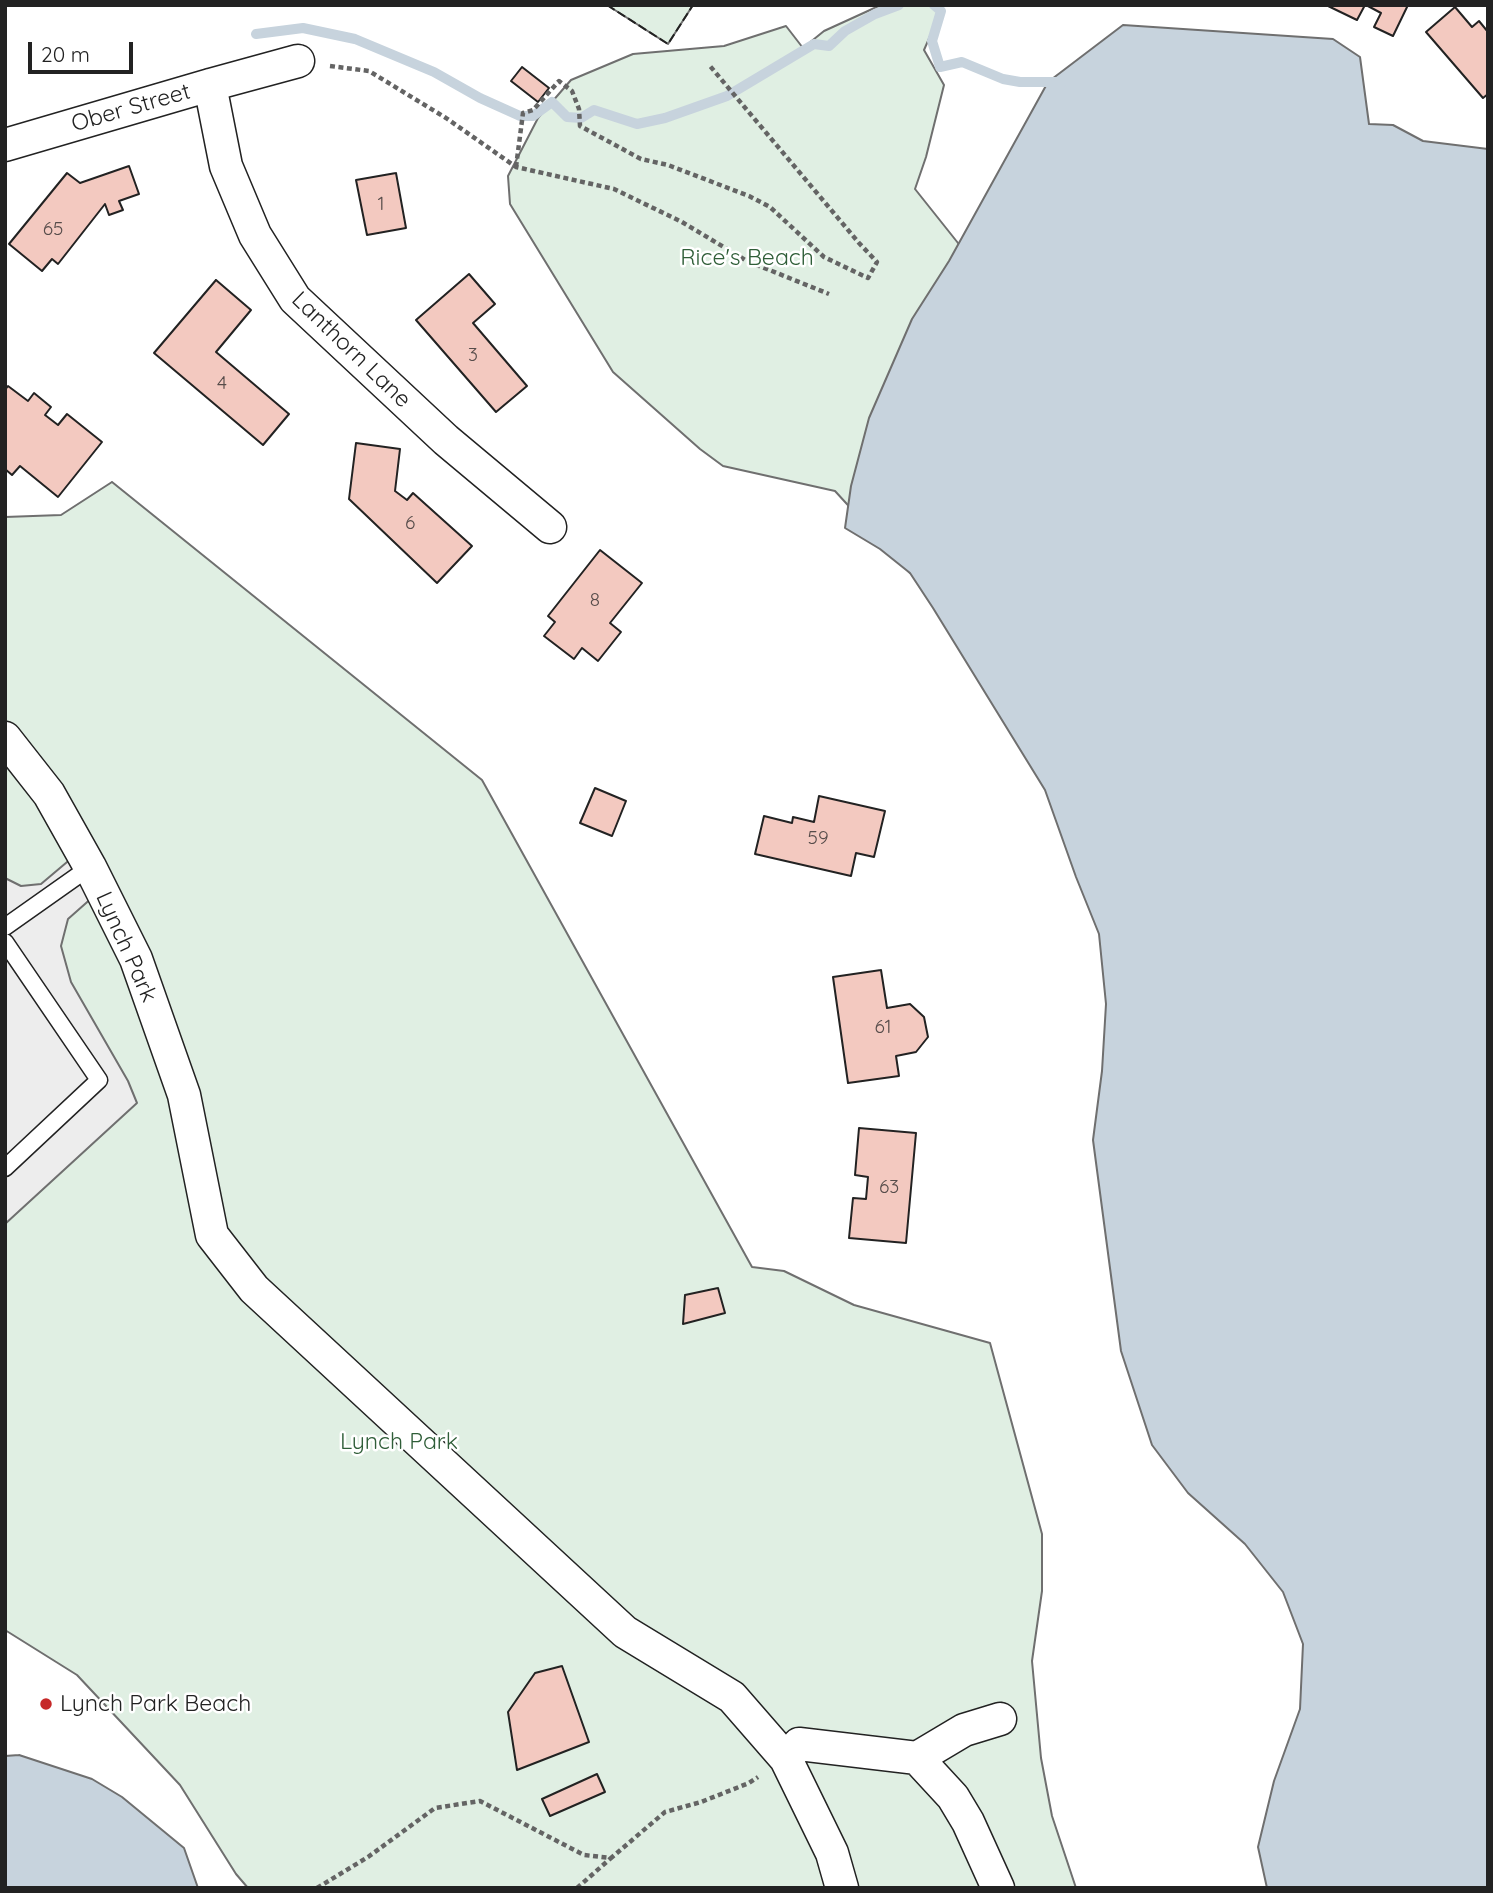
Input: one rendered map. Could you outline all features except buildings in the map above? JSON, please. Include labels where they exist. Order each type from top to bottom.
[{"type":"street","name":"Ober Street","points":[[5,145],[298,61]]},
{"type":"street","name":"Lanthorn Lane","points":[[210,85],[226,166],[255,235],[295,299],[446,440],[550,527]]},
{"type":"street","name":"Lynch Park","points":[[5,738],[49,794],[90,867],[136,959],[184,1095],[212,1235],[254,1289],[625,1632],[732,1697],[786,1759],[832,1853],[842,1888]]},
{"type":"street","points":[[786,1759],[799,1744],[916,1758],[964,1730],[1000,1719]]},
{"type":"street","points":[[916,1758],[953,1797],[968,1822],[998,1888]]},
{"type":"lane","points":[[5,927],[90,867]]},
{"type":"lane","points":[[5,942],[99,1080],[5,1167]]},
{"type":"path","points":[[298,61],[369,71],[446,118],[516,167],[614,188],[682,222],[747,261],[829,294]]},
{"type":"path","points":[[516,167],[523,113],[533,110],[559,81],[572,91],[579,109],[580,126],[641,159],[668,165],[749,196],[770,207],[824,257],[868,278],[877,262],[710,66]]},
{"type":"path","points":[[577,1888],[665,1812],[701,1802],[749,1783],[786,1759]]},
{"type":"path","points":[[317,1888],[368,1857],[435,1808],[480,1801],[584,1855],[611,1858]]},
{"type":"green space","points":[[607,5],[693,5],[668,44]]},
{"type":"green space","name":"Rice's Beach","points":[[881,5],[934,5],[941,11],[924,50],[944,85],[915,189],[997,292],[910,573],[835,491],[723,466],[613,372],[510,204],[508,176],[538,118],[571,80],[633,54],[724,46],[786,26],[803,48],[824,31]]},
{"type":"green space","name":"Lynch Park","points":[[112,482],[482,780],[752,1267],[784,1271],[854,1305],[990,1343],[1042,1534],[1042,1591],[1032,1661],[1041,1758],[1052,1816],[1076,1888],[248,1888],[236,1874],[180,1785],[77,1675],[5,1630],[5,517],[61,515]]},
{"type":"shaded area","points":[[1123,25],[1333,39],[1360,57],[1369,124],[1393,125],[1423,141],[1488,149],[1488,1888],[1267,1888],[1258,1847],[1274,1781],[1300,1709],[1303,1644],[1283,1592],[1245,1544],[1188,1493],[1152,1445],[1121,1351],[1093,1140],[1102,1071],[1106,1004],[1099,934],[1045,790],[933,608],[910,573],[880,549],[845,528],[851,486],[869,418],[912,319],[949,261],[1048,82]]},
{"type":"shaded area","points":[[73,857],[94,896],[68,919],[61,946],[71,982],[128,1081],[137,1103],[5,1224],[5,878],[21,886],[41,884]]},
{"type":"shaded area","points":[[19,1755],[92,1779],[122,1797],[184,1848],[198,1888],[5,1888],[5,1756]]},
{"type":"waterway","points":[[256,34],[303,28],[355,39],[434,72],[480,98],[520,116],[533,116],[552,102],[567,117],[581,118],[594,110],[637,124],[665,118],[727,96],[814,44],[829,46],[845,31],[875,14],[899,5]]},
{"type":"waterway","points":[[934,5],[941,11],[932,41],[940,67],[962,62],[1003,79],[1020,82],[1062,82]]},
{"type":"fence","points":[[607,5],[668,44],[693,5]]},
{"type":"place","name":"Lynch Park Beach","points":[[46,1704]]}]
